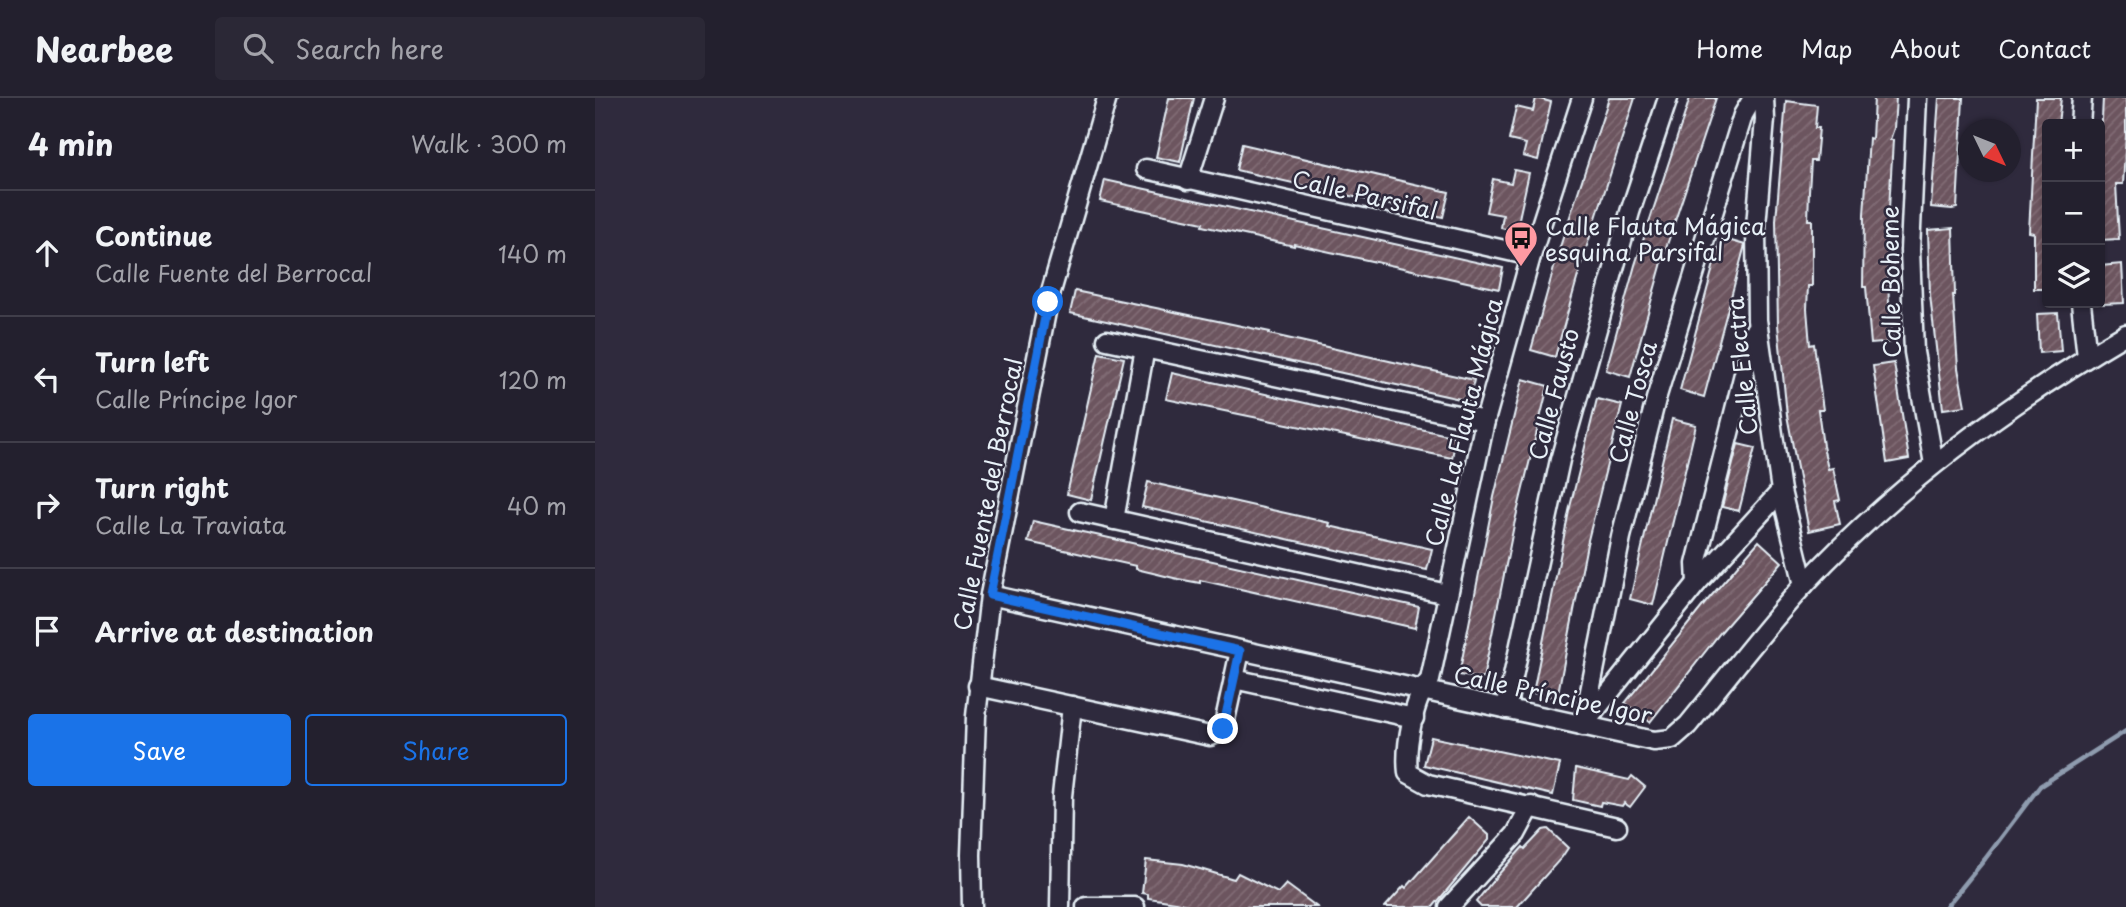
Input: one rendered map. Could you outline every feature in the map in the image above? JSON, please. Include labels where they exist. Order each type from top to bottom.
[{"type":"street","name":"Calle Fuente del Berrocal","points":[[972,907],[971,855],[978,687],[990,595],[1048,302],[1107,98]]},
{"type":"street","points":[[1188,180],[1214,98]]},
{"type":"street","name":"Calle La Flauta Mágica","points":[[1531,806],[1428,783],[1408,773],[1406,759],[1420,691],[1430,680],[1485,421],[1531,257],[1582,98]]},
{"type":"street","name":"Calle Fausto","points":[[1506,709],[1560,460],[1630,212],[1668,98]]},
{"type":"street","name":"Calle Tosca","points":[[1583,726],[1621,537],[1656,399],[1743,115],[1753,98]]},
{"type":"street","name":"Calle Electra","points":[[1764,98],[1765,119],[1756,226],[1758,320],[1781,491],[1804,585]]},
{"type":"street","name":"Calle Boheme","points":[[1917,98],[1910,250],[1914,352],[1934,464]]},
{"type":"street","points":[[2080,119],[2082,98]]},
{"type":"street","name":"Calle Parsifal","points":[[1146,169],[1531,257]]},
{"type":"street","points":[[2082,308],[2087,357]]},
{"type":"street","points":[[1697,583],[1696,564],[1758,320]]},
{"type":"street","name":"Calle Príncipe Igor","points":[[990,595],[1654,741],[1672,739],[1688,725],[1804,585],[1876,515],[1934,464],[2087,357],[2126,334]]},
{"type":"street","points":[[1107,340],[1485,421]]},
{"type":"street","points":[[1114,520],[1145,348]]},
{"type":"street","points":[[1583,726],[1697,583],[1781,491]]},
{"type":"street","points":[[1080,512],[1447,594]]},
{"type":"street","points":[[978,687],[1210,736],[1223,729],[1240,651]]},
{"type":"street","points":[[1234,679],[1414,718]]},
{"type":"street","points":[[1060,907],[1062,796],[1072,706]]},
{"type":"street","points":[[1448,907],[1516,834],[1531,806],[1617,827]]},
{"type":"street","points":[[1086,907],[1135,907]]},
{"type":"building","points":[[1169,98],[1194,98],[1180,162],[1156,157]]},
{"type":"building","points":[[1536,98],[1551,102],[1538,160],[1523,156],[1526,144],[1509,140],[1516,107],[1533,111]]},
{"type":"building","points":[[1609,98],[1635,98],[1583,258],[1555,357],[1531,350],[1559,250]]},
{"type":"building","points":[[1690,98],[1716,98],[1666,248],[1630,377],[1606,370],[1635,265]]},
{"type":"building","points":[[1874,98],[1896,98],[1894,128],[1890,140],[1893,140],[1887,243],[1893,342],[1871,344],[1866,287],[1863,287],[1864,215]]},
{"type":"building","points":[[1939,98],[1963,98],[1962,119],[1958,119],[1957,208],[1931,207]]},
{"type":"building","points":[[2036,98],[2061,98],[2059,119],[2042,119],[2042,289],[2034,289],[2034,233],[2029,232]]},
{"type":"building","points":[[2103,98],[2126,98],[2123,184],[2116,184],[2119,239],[2105,240],[2105,119],[2102,119]]},
{"type":"building","points":[[1786,101],[1817,105],[1815,128],[1819,128],[1816,161],[1811,161],[1808,220],[1812,220],[1812,286],[1808,286],[1807,309],[1810,345],[1814,344],[1823,410],[1818,410],[1823,446],[1828,469],[1833,468],[1840,500],[1835,501],[1840,524],[1809,531],[1787,415],[1778,325],[1776,220]]},
{"type":"building","points":[[1242,144],[1449,192],[1443,217],[1236,170]]},
{"type":"building","points":[[1514,170],[1529,173],[1516,232],[1501,228],[1503,215],[1486,212],[1493,179],[1511,183]]},
{"type":"building","points":[[1105,180],[1503,268],[1499,289],[1202,226],[1203,223],[1100,201]]},
{"type":"building","points":[[1953,228],[1953,295],[1958,368],[1965,406],[1943,409],[1930,295],[1928,230]]},
{"type":"building","points":[[1721,238],[1745,245],[1704,397],[1680,390]]},
{"type":"building","points":[[2122,264],[2124,303],[2105,304],[2105,266]]},
{"type":"building","points":[[1075,291],[1270,332],[1269,334],[1474,380],[1469,401],[1070,313]]},
{"type":"building","points":[[2058,313],[2061,351],[2039,353],[2037,314]]},
{"type":"building","points":[[1099,353],[1124,358],[1091,500],[1067,494]]},
{"type":"building","points":[[1894,363],[1909,459],[1887,463],[1873,366]]},
{"type":"building","points":[[1172,373],[1456,437],[1452,458],[1166,399]]},
{"type":"building","points":[[1523,379],[1548,386],[1514,525],[1483,679],[1459,675],[1494,497]]},
{"type":"building","points":[[1597,399],[1622,405],[1587,544],[1557,698],[1533,693],[1569,511]]},
{"type":"building","points":[[1672,419],[1696,425],[1653,605],[1630,599]]},
{"type":"building","points":[[1738,444],[1755,448],[1739,511],[1722,507]]},
{"type":"building","points":[[1148,482],[1432,549],[1427,570],[1142,507]]},
{"type":"building","points":[[1033,521],[1419,607],[1415,628],[1200,580],[1200,583],[1178,579],[1136,569],[1136,566],[1028,542]]},
{"type":"building","points":[[1759,541],[1782,562],[1720,633],[1650,722],[1625,703]]},
{"type":"building","points":[[1431,737],[1560,764],[1553,795],[1424,765]]},
{"type":"building","points":[[1576,768],[1629,780],[1632,776],[1645,787],[1630,807],[1624,803],[1622,806],[1601,802],[1600,806],[1573,800]]},
{"type":"building","points":[[1469,817],[1489,835],[1489,840],[1433,907],[1385,907],[1404,886],[1406,888]]},
{"type":"building","points":[[1548,829],[1568,848],[1562,857],[1517,907],[1481,907],[1476,902],[1495,878],[1523,847],[1525,849],[1543,830]]},
{"type":"building","points":[[1146,860],[1183,864],[1234,879],[1238,873],[1278,893],[1286,884],[1317,907],[1195,907],[1148,898],[1148,894],[1142,893]]},
{"type":"waterway","points":[[1946,907],[2040,786],[2126,731]]},
{"type":"place","name":"Calle Flauta Mágica esquina Parsifal","points":[[1521,268]]},
{"type":"route","points":[[1048,302],[990,595],[1240,651],[1223,729]]}]
